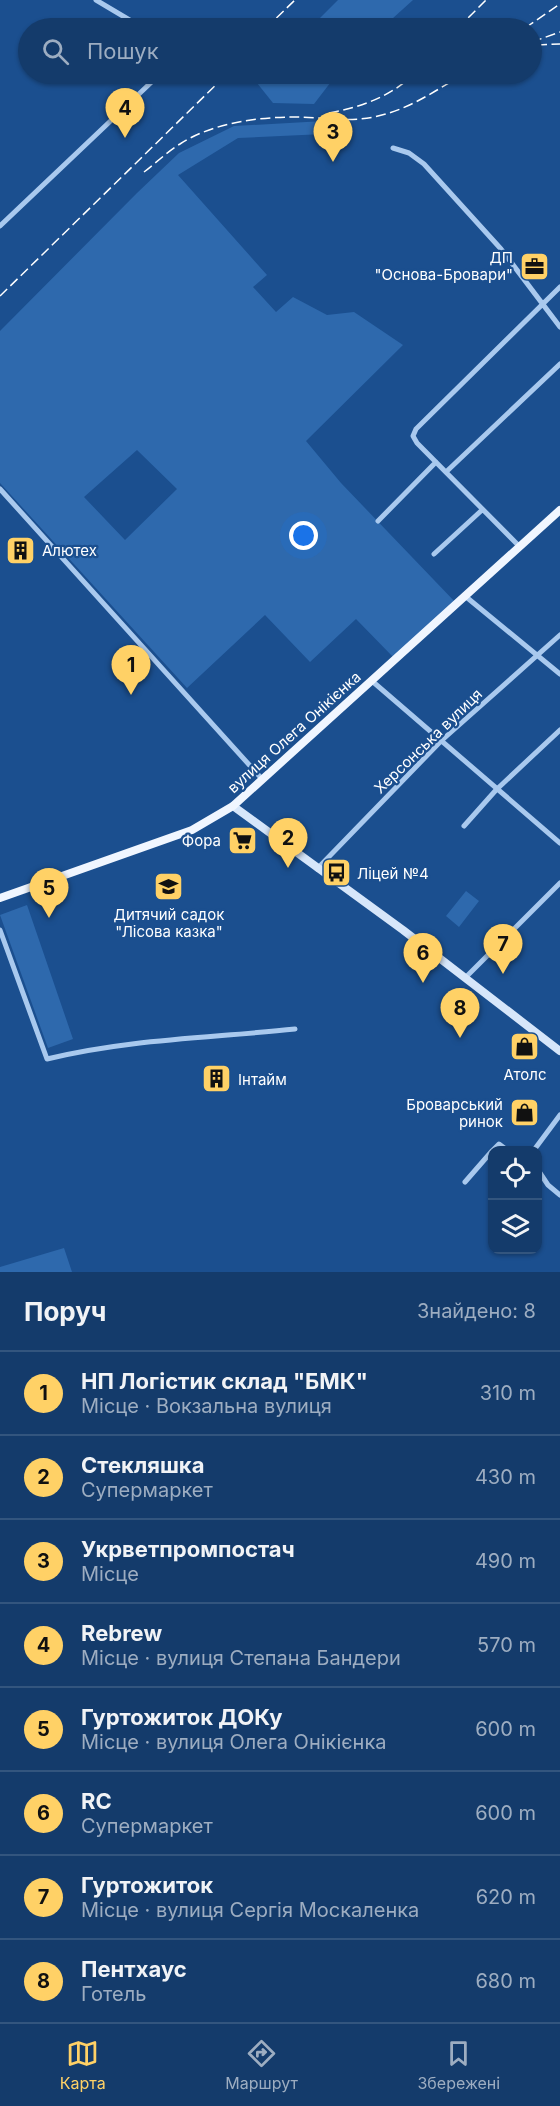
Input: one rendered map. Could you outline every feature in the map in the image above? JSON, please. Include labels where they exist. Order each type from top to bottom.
[{"type":"main road","name":"вулиця Олега Онікієнка","points":[[0,898],[192,830],[233,806],[560,510]]},
{"type":"main road","points":[[233,806],[560,1051]]},
{"type":"street","points":[[96,0],[126,18]]},
{"type":"street","points":[[0,226],[149,84]]},
{"type":"street","points":[[393,148],[409,153],[424,164],[501,249],[560,327]]},
{"type":"street","points":[[519,546],[413,436],[416,429],[560,287]]},
{"type":"street","points":[[446,472],[560,364]]},
{"type":"street","points":[[378,521],[436,462]]},
{"type":"street","points":[[0,489],[262,779]]},
{"type":"street","points":[[434,554],[482,510]]},
{"type":"street","points":[[465,596],[560,674]]},
{"type":"street","name":"Херсонська вулиця","points":[[317,868],[441,741],[560,635]]},
{"type":"street","points":[[372,681],[560,843]]},
{"type":"street","points":[[464,826],[496,790],[560,730]]},
{"type":"street","points":[[465,978],[560,883]]},
{"type":"street","points":[[0,930],[47,1059],[85,1050],[196,1035],[295,1029]]},
{"type":"street","points":[[537,1146],[560,1115]]},
{"type":"street","points":[[465,1182],[488,1157]]},
{"type":"street","points":[[542,1177],[560,1195]]},
{"type":"shaded area","points":[[338,0],[413,0],[393,18],[320,18]]},
{"type":"shaded area","points":[[258,84],[329,84],[314,104],[273,103]]},
{"type":"shaded area","points":[[324,121],[324,134],[238,138],[178,175],[267,275],[253,287],[276,312],[293,297],[327,315],[354,312],[403,345],[306,441],[341,483],[457,604],[395,659],[356,619],[310,662],[265,615],[187,688],[0,483],[0,331],[179,153],[234,126]],"holes":[[[137,450],[177,489],[125,540],[84,497]]]},
{"type":"shaded area","points":[[466,891],[479,901],[459,927],[446,916]]},
{"type":"shaded area","points":[[27,905],[73,1039],[48,1048],[0,915]]},
{"type":"shaded area","points":[[64,1248],[72,1272],[0,1272],[0,1267]]},
{"type":"railway","points":[[276,18],[295,0]]},
{"type":"railway","points":[[468,18],[486,0]]},
{"type":"railway","points":[[540,18],[560,4]]},
{"type":"railway","points":[[542,38],[560,32]]},
{"type":"railway","points":[[542,45],[560,44]]},
{"type":"railway","points":[[0,296],[217,84]]},
{"type":"railway","points":[[329,113],[374,100],[402,84]]},
{"type":"railway","points":[[144,172],[180,144],[221,126],[281,117],[368,118],[390,113],[412,104],[447,84]]},
{"type":"place","name":"Rebrew","points":[[125,138]]},
{"type":"place","name":"Укрветпромпостач","points":[[333,162]]},
{"type":"place","name":"ДП \"Основа-Бровари\"","points":[[534,266]]},
{"type":"place","name":"Алютех","points":[[21,550]]},
{"type":"place","name":"НП Логістик склад \"БМК\"","points":[[131,695]]},
{"type":"place","name":"Фора","points":[[242,840]]},
{"type":"place","name":"Стекляшка","points":[[288,868]]},
{"type":"place","name":"Ліцей №4","points":[[336,873]]},
{"type":"place","name":"Дитячий садок \"Лісова казка\"","points":[[169,887]]},
{"type":"place","name":"Гуртожиток ДОКу","points":[[49,918]]},
{"type":"place","name":"Гуртожиток","points":[[503,974]]},
{"type":"place","name":"RC","points":[[423,983]]},
{"type":"place","name":"Пентхаус","points":[[460,1038]]},
{"type":"place","name":"Атолс","points":[[525,1047]]},
{"type":"place","name":"Інтайм","points":[[217,1079]]},
{"type":"place","name":"Броварський ринок","points":[[524,1113]]}]
